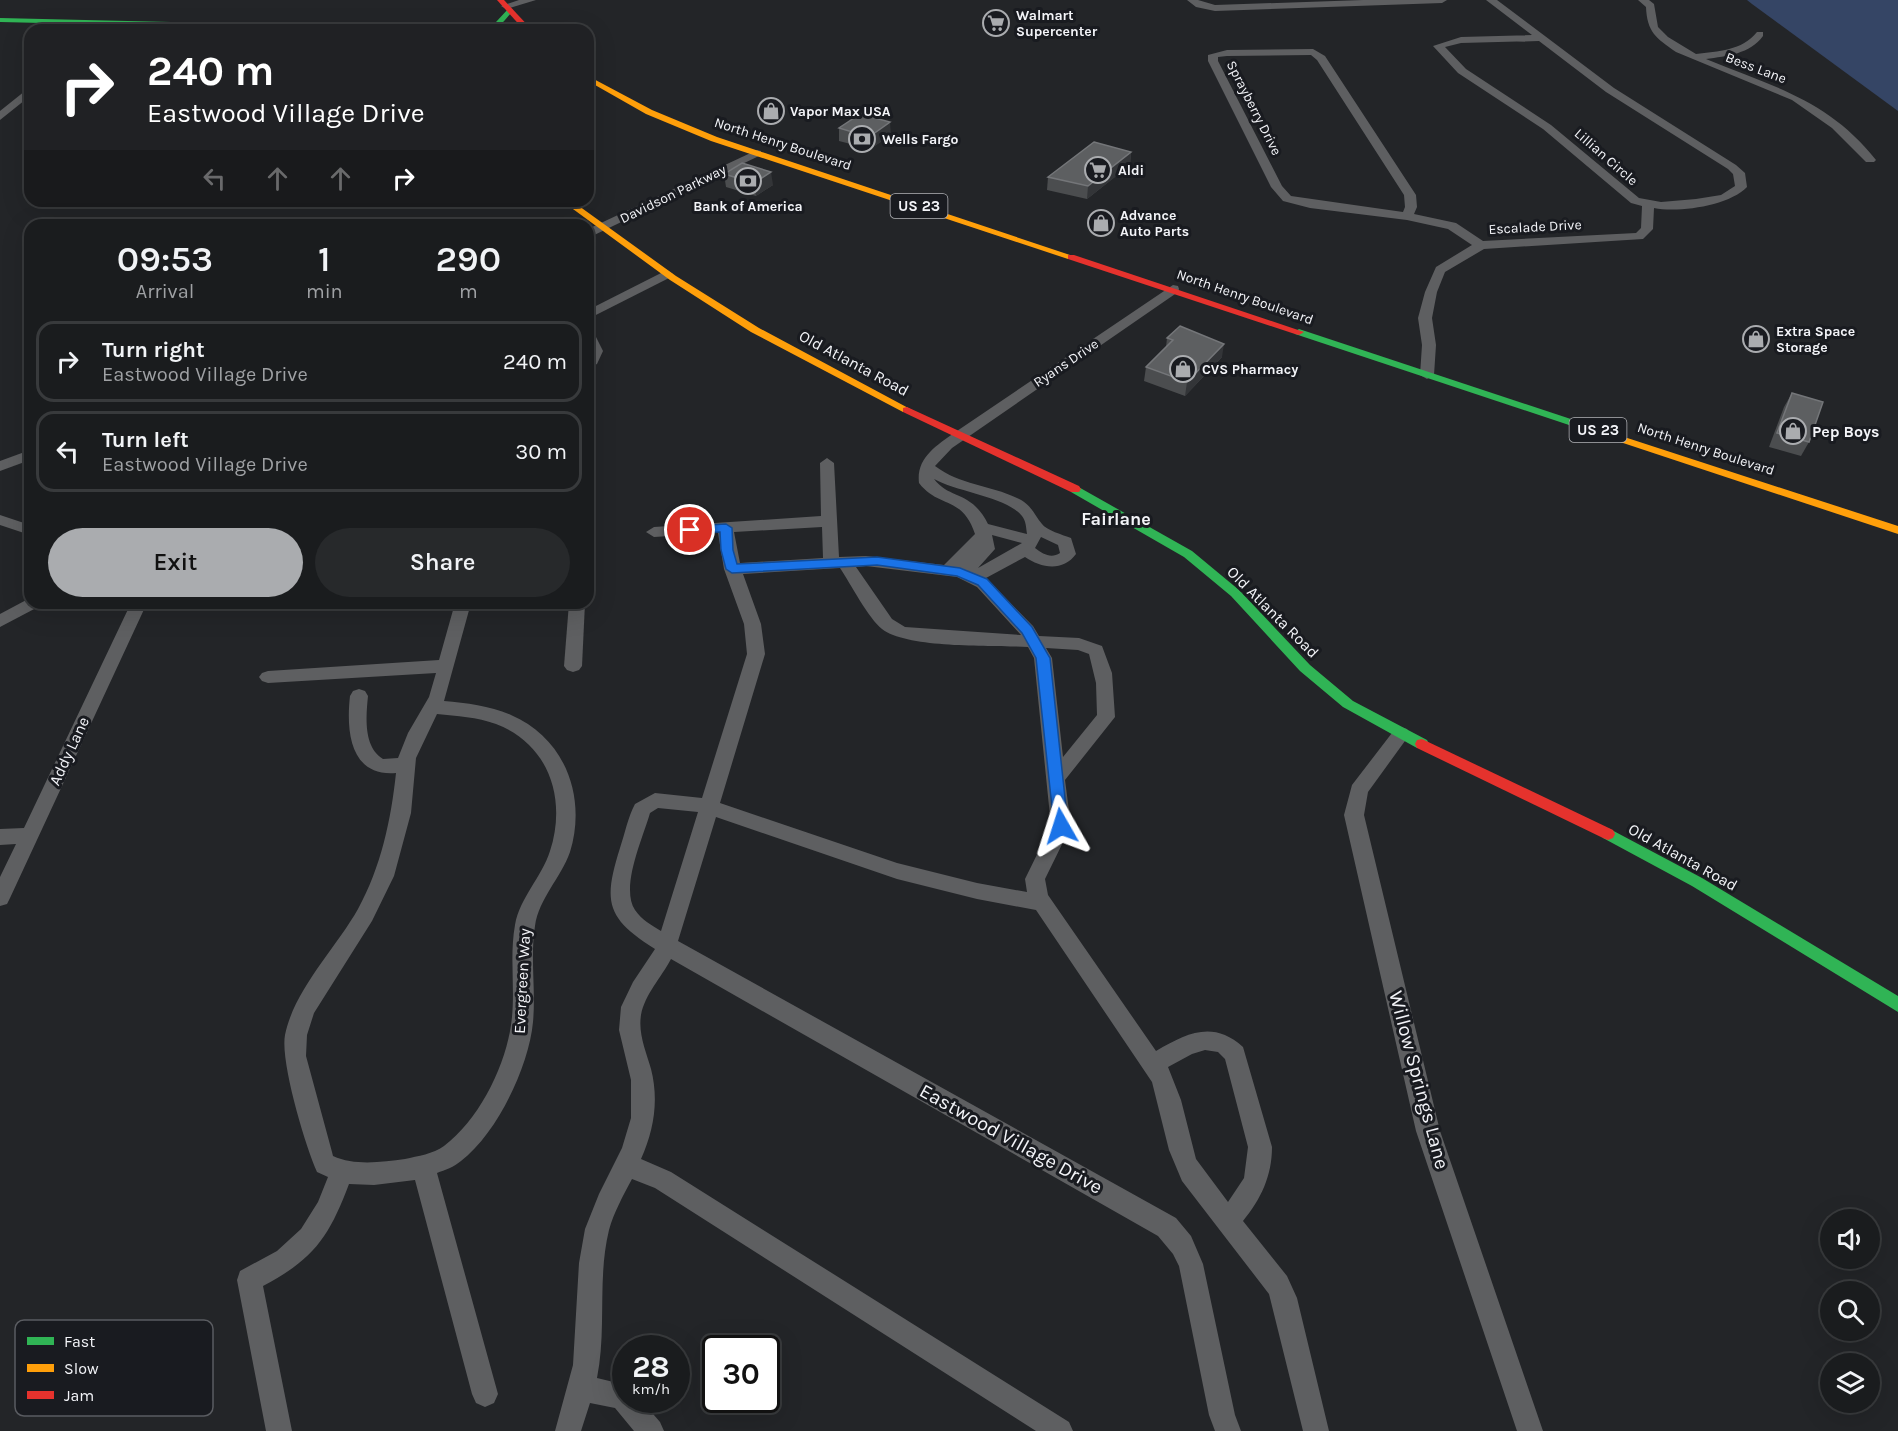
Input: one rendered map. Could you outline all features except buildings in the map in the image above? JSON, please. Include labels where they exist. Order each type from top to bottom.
[{"type":"main road","points":[[499,24],[505,5],[522,24]]},
{"type":"main road","points":[[0,20],[61,24]]},
{"type":"main road","points":[[0,26],[24,26]]},
{"type":"main road","name":"North Henry Boulevard","points":[[594,82],[624,100],[667,121],[758,153],[1898,530]]},
{"type":"main road","name":"Old Atlanta Road","points":[[574,207],[589,219]]},
{"type":"main road","name":"Old Atlanta Road","points":[[594,223],[667,274],[755,330],[959,436],[1074,488],[1135,521],[1188,554],[1235,592],[1313,675],[1348,704],[1401,734],[1625,843],[1697,882],[1898,1005]]},
{"type":"street","points":[[505,5],[531,0]]},
{"type":"street","points":[[1192,0],[1199,5],[1215,8],[1298,3],[1442,0]]},
{"type":"street","name":"Lillian Circle","points":[[1491,0],[1543,38],[1619,96],[1732,166],[1739,173],[1742,181],[1741,187],[1725,198],[1674,205],[1647,205],[1635,201],[1547,127],[1462,72],[1438,45],[1461,40],[1543,38]]},
{"type":"street","name":"Bess Lane","points":[[1643,0],[1651,6],[1653,27],[1656,31],[1695,57],[1797,99],[1837,129],[1870,160]]},
{"type":"street","points":[[1695,57],[1743,47],[1760,34]]},
{"type":"street","name":"Sprayberry Drive","points":[[1407,216],[1411,207],[1410,195],[1321,58],[1313,52],[1227,52],[1213,55],[1213,61],[1277,187],[1287,199],[1407,216],[1452,226],[1481,245]]},
{"type":"street","points":[[0,117],[24,95]]},
{"type":"street","name":"Davidson Parkway","points":[[594,231],[758,153]]},
{"type":"street","name":"Escalade Drive","points":[[1427,375],[1429,345],[1425,318],[1440,270],[1481,245],[1639,236],[1647,229],[1647,205]]},
{"type":"street","points":[[594,312],[667,274]]},
{"type":"street","name":"Ryans Drive","points":[[959,436],[1173,290]]},
{"type":"street","points":[[594,344],[596,351],[594,359]]},
{"type":"street","points":[[959,436],[932,458],[925,477],[927,483],[972,509],[983,531],[988,544],[987,549],[969,575]]},
{"type":"street","points":[[0,466],[24,457]]},
{"type":"street","points":[[827,463],[829,521],[838,562],[886,623],[900,632],[917,635],[1088,645],[1098,653],[1106,717],[1056,778]]},
{"type":"street","points":[[928,468],[952,482],[1013,501],[1031,515],[1031,539]]},
{"type":"street","points":[[0,520],[24,528]]},
{"type":"street","points":[[654,532],[829,521]]},
{"type":"street","points":[[568,1431],[582,1388],[588,1345],[590,1268],[593,1246],[602,1212],[637,1140],[643,1112],[640,1069],[629,1030],[631,1011],[638,991],[662,959],[667,945],[756,654],[755,636],[727,550],[726,528]]},
{"type":"street","points":[[983,531],[1031,539]]},
{"type":"street","points":[[948,570],[983,531]]},
{"type":"street","points":[[969,575],[1031,539]]},
{"type":"street","points":[[732,569],[877,561],[969,575],[983,582],[1035,642],[1043,658],[1061,826],[1035,879],[1038,897],[1153,1064],[1170,1098],[1185,1163],[1278,1285],[1284,1298],[1316,1431]]},
{"type":"street","points":[[0,621],[24,608]]},
{"type":"street","name":"Addy Lane","points":[[0,898],[136,609]]},
{"type":"street","points":[[279,1431],[249,1280],[285,1262],[307,1242],[325,1214],[342,1172],[326,1164],[320,1152],[295,1056],[296,1035],[305,1009],[360,923],[384,876],[401,813],[406,765],[417,733],[434,707],[461,609]]},
{"type":"street","points":[[573,666],[577,609]]},
{"type":"street","points":[[268,678],[446,666]]},
{"type":"street","points":[[358,696],[357,724],[367,756],[376,765],[406,765]]},
{"type":"street","name":"Evergreen Way","points":[[342,1172],[361,1174],[423,1166],[454,1152],[473,1134],[492,1102],[518,1043],[523,1013],[522,953],[525,924],[531,904],[560,852],[565,830],[566,804],[562,776],[555,761],[523,730],[484,713],[434,707]]},
{"type":"street","name":"Willow Springs Lane","points":[[1401,734],[1359,790],[1354,814],[1428,1131],[1530,1431]]},
{"type":"street","name":"Eastwood Village Drive","points":[[1042,903],[897,872],[762,824],[709,808],[667,800],[655,800],[645,805],[621,877],[619,896],[626,915],[637,927],[1167,1227],[1182,1245],[1191,1264],[1222,1415],[1228,1431]]},
{"type":"street","points":[[0,837],[29,835]]},
{"type":"street","points":[[1153,1064],[1196,1040],[1204,1039],[1226,1045],[1235,1054],[1260,1148],[1261,1160],[1255,1184],[1227,1220]]},
{"type":"street","points":[[423,1166],[485,1394]]},
{"type":"street","points":[[626,1166],[647,1172],[663,1180],[1060,1431]]},
{"type":"street","points":[[582,1388],[622,1397],[651,1431]]},
{"type":"shaded area","points":[[1747,0],[1898,0],[1898,111],[1752,4]]},
{"type":"traffic: fast","points":[[499,24],[509,10]]},
{"type":"traffic: fast","points":[[0,20],[172,24]]},
{"type":"traffic: fast","points":[[1299,332],[1612,436]]},
{"type":"traffic: fast","points":[[1075,489],[1188,554],[1235,593],[1305,668],[1348,704],[1422,744]]},
{"type":"traffic: fast","points":[[1608,834],[1697,882],[1898,1005]]},
{"type":"traffic: slow","points":[[594,81],[649,112],[714,139],[1071,257]]},
{"type":"traffic: slow","points":[[574,207],[591,219]]},
{"type":"traffic: slow","points":[[594,221],[673,278],[755,330],[907,410]]},
{"type":"traffic: slow","points":[[1612,436],[1898,530]]},
{"type":"traffic: jam","points":[[500,0],[522,24]]},
{"type":"traffic: jam","points":[[1071,257],[1299,332]]},
{"type":"traffic: jam","points":[[907,410],[1075,489]]},
{"type":"traffic: jam","points":[[1422,744],[1608,834]]},
{"type":"place","name":"Walmart Supercenter","points":[[996,23]]},
{"type":"place","name":"Vapor Max USA","points":[[771,111]]},
{"type":"place","name":"Wells Fargo","points":[[862,139]]},
{"type":"place","name":"Aldi","points":[[1098,170]]},
{"type":"place","name":"Bank of America","points":[[748,181]]},
{"type":"place","name":"Advance Auto Parts","points":[[1101,223]]},
{"type":"place","name":"Extra Space Storage","points":[[1756,339]]},
{"type":"place","name":"CVS Pharmacy","points":[[1183,369]]},
{"type":"place","name":"Pep Boys","points":[[1793,431]]},
{"type":"district","name":"Fairlane","points":[[1116,519]]},
{"type":"route","points":[[690,530],[726,528],[727,550],[732,569],[877,561],[960,572],[983,582],[1027,630],[1040,649],[1043,658],[1061,826]]}]
